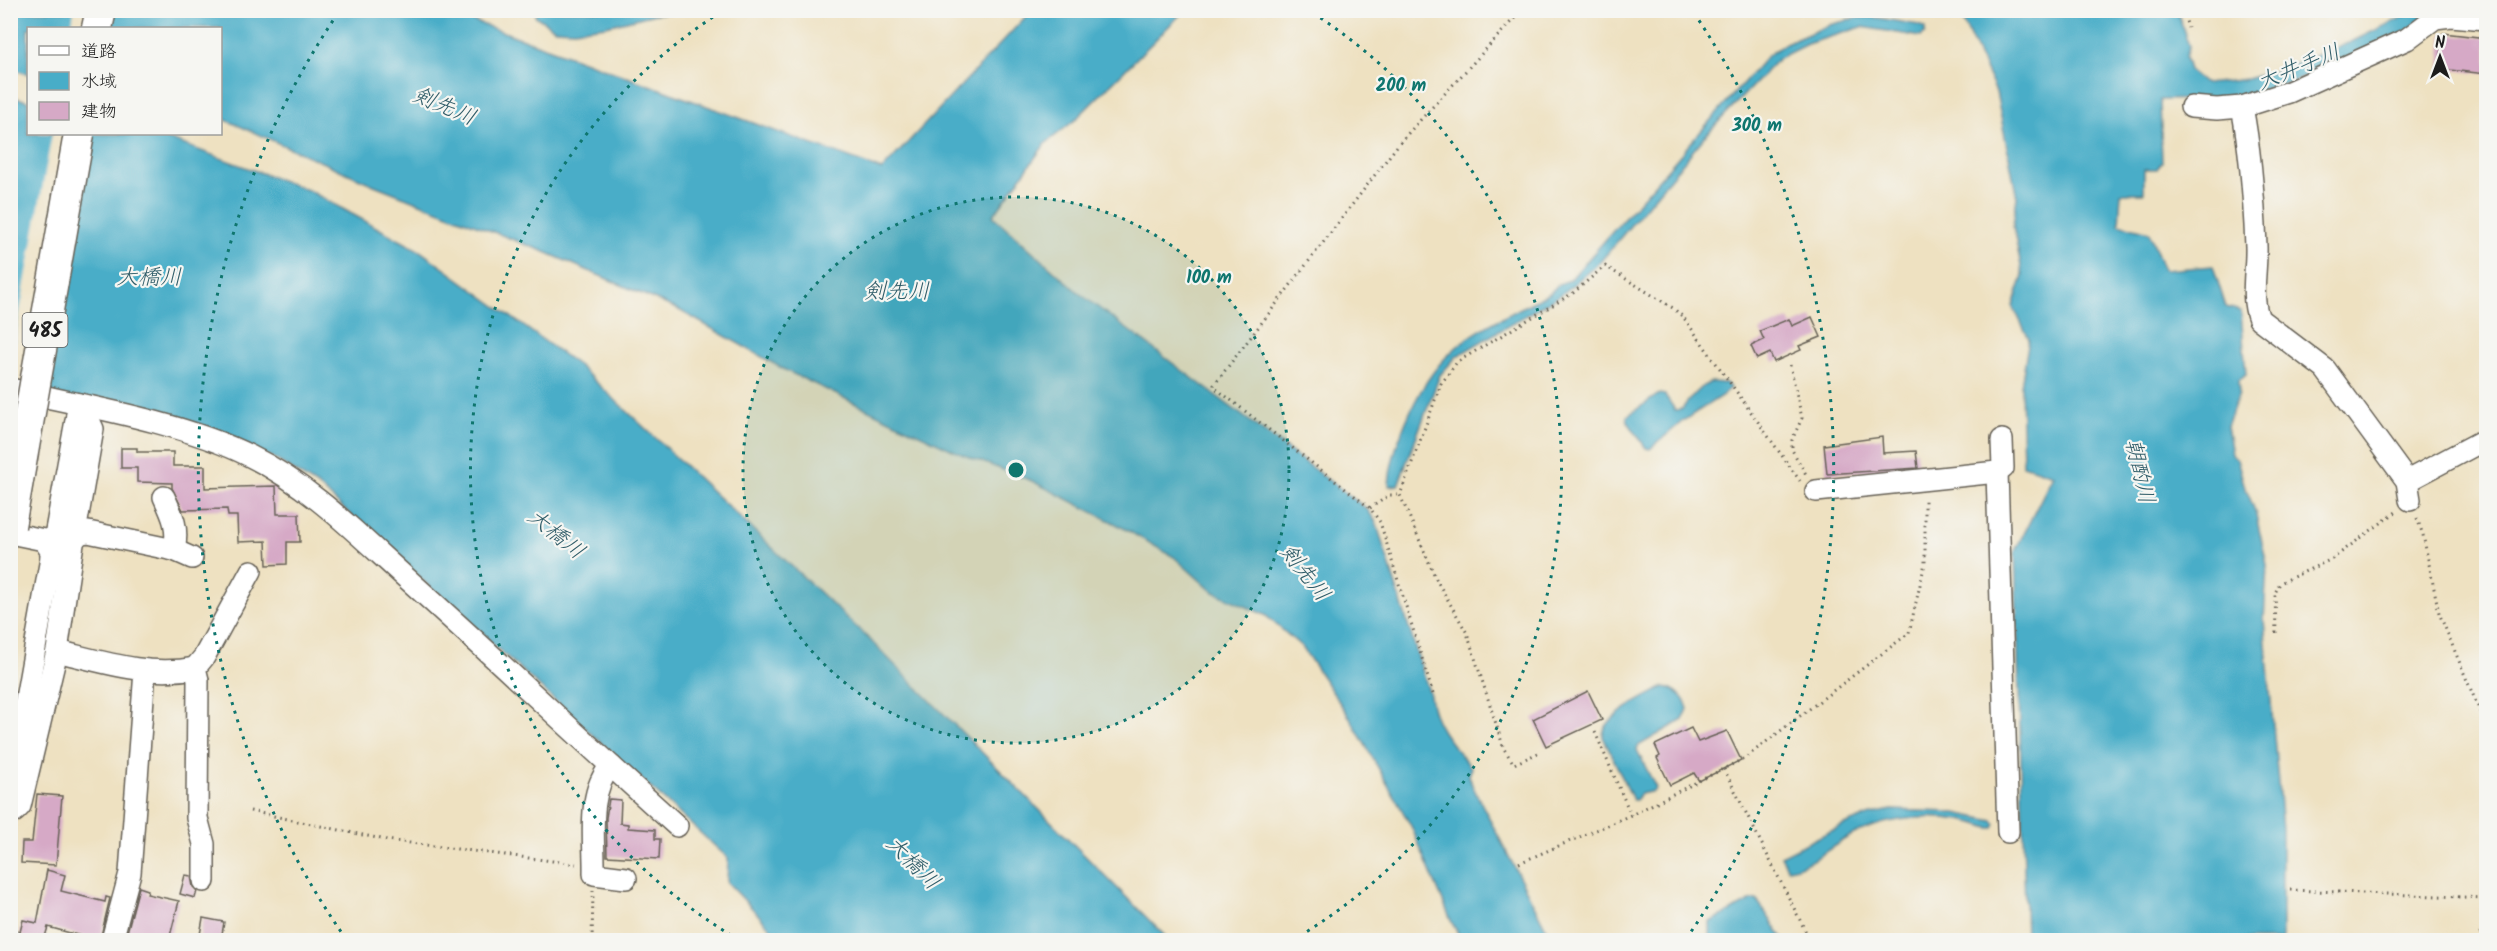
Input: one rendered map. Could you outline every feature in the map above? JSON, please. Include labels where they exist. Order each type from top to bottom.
[{"type":"highway","points":[[97,27],[100,10]]},
{"type":"highway","name":"485","points":[[10,526],[79,135]]},
{"type":"street","points":[[2191,107],[2217,109],[2242,107],[2289,92],[2392,47],[2418,32],[2433,14],[2487,19]]},
{"type":"street","points":[[2242,107],[2250,151],[2256,247],[2255,307],[2259,319],[2325,369],[2409,490],[2487,439]]},
{"type":"street","points":[[10,389],[78,410],[165,426],[221,444],[248,455],[294,482],[325,505],[452,619],[677,826]]},
{"type":"street","points":[[10,811],[15,811],[20,806],[57,651],[93,429],[89,420],[78,410]]},
{"type":"street","points":[[10,789],[78,410]]},
{"type":"street","points":[[1810,489],[1926,481],[1997,472],[2003,468],[2002,440]]},
{"type":"street","points":[[1997,472],[2008,832]]},
{"type":"street","points":[[74,539],[81,533],[88,532],[183,554],[177,538],[176,524],[164,496]]},
{"type":"street","points":[[10,533],[44,540],[51,551],[51,562]]},
{"type":"street","points":[[57,651],[145,671],[180,671],[195,668],[204,657],[251,571]]},
{"type":"street","points":[[195,668],[198,680],[197,818],[204,844],[204,881]]},
{"type":"street","points":[[112,940],[130,873],[145,671]]},
{"type":"street","points":[[611,766],[601,779],[596,799],[594,870],[626,878]]},
{"type":"path","points":[[1432,694],[1380,522],[1370,508],[1214,385],[1401,141],[1522,10]]},
{"type":"path","points":[[2183,10],[2188,28]]},
{"type":"path","points":[[1538,753],[1514,764],[1504,748],[1467,633],[1437,581],[1400,495],[1442,384],[1456,362],[1573,293],[1605,266],[1673,308],[1683,318],[1810,489]]},
{"type":"path","points":[[1790,365],[1802,418],[1792,440],[1792,450],[1810,489]]},
{"type":"path","points":[[1519,863],[1631,815],[1745,758],[1909,633],[1924,563],[1926,481]]},
{"type":"path","points":[[2276,633],[2275,593],[2280,583],[2332,559],[2409,490],[2423,535],[2439,613],[2487,726]]},
{"type":"path","points":[[1370,508],[1390,495],[1400,495]]},
{"type":"path","points":[[1595,732],[1631,815]]},
{"type":"path","points":[[1724,769],[1810,940]]},
{"type":"path","points":[[250,811],[386,840],[594,870],[592,940]]},
{"type":"path","points":[[2290,890],[2487,898]]},
{"type":"path","points":[[2478,940],[2487,916]]},
{"type":"water","points":[[537,10],[694,11],[655,14],[606,26],[574,30],[555,29],[535,16]]},
{"type":"water","name":"剣先川","points":[[10,11],[446,11],[882,170],[1031,11],[1184,11],[1075,120],[1045,144],[993,216],[1079,293],[1367,509],[1376,522],[1435,716],[1445,734],[1472,768],[1469,775],[1472,785],[1552,940],[1462,940],[1452,923],[1411,826],[1350,718],[1302,647],[1265,615],[1212,591],[1174,557],[1118,525],[1032,481],[961,454],[785,370],[679,310],[545,252],[374,185],[222,118],[222,27],[27,27],[27,74],[11,69]]},
{"type":"water","points":[[1958,11],[2177,11],[2189,46],[2185,57],[2189,70],[2206,84],[2247,79],[2281,69],[2351,42],[2415,11],[2428,11],[2410,29],[2315,74],[2242,98],[2160,100],[2162,162],[2157,169],[2144,169],[2144,193],[2121,193],[2119,224],[2149,232],[2164,270],[2213,266],[2226,307],[2241,311],[2246,375],[2238,380],[2239,393],[2227,426],[2232,454],[2237,459],[2255,511],[2267,565],[2264,620],[2282,829],[2282,940],[2026,940],[2015,551],[2053,475],[2023,465],[2021,386],[2029,339],[2013,306],[2023,276],[2013,226],[2017,197],[1996,92]]},
{"type":"water","points":[[1873,17],[1919,25],[1925,28],[1925,33],[1921,37],[1862,27],[1807,44],[1779,58],[1707,134],[1601,261],[1562,294],[1457,356],[1440,375],[1398,485],[1389,486],[1392,462],[1405,424],[1431,374],[1446,357],[1481,330],[1550,293],[1559,284],[1570,280],[1767,56],[1783,45],[1829,25],[1856,18]]},
{"type":"water","name":"大橋川","points":[[10,96],[27,101],[27,135],[158,135],[308,190],[420,251],[579,366],[868,638],[1169,940],[782,940],[727,882],[728,858],[322,489],[272,457],[11,384]]},
{"type":"water","points":[[1711,382],[1726,383],[1730,388],[1684,420],[1650,449],[1646,448],[1628,422],[1627,416],[1659,394],[1665,395],[1675,410],[1682,409],[1698,390]]},
{"type":"water","points":[[1664,687],[1679,694],[1688,709],[1683,720],[1638,746],[1637,750],[1656,788],[1633,800],[1603,737],[1604,729],[1627,708]]},
{"type":"water","points":[[1892,810],[1951,812],[1993,821],[1996,824],[1994,828],[1989,828],[1954,819],[1897,820],[1861,831],[1811,861],[1796,867],[1788,869],[1781,856],[1849,823]]},
{"type":"water","points":[[1752,900],[1757,900],[1784,940],[1710,940],[1710,922]]},
{"type":"pier","points":[[74,11],[112,11],[109,27],[71,27]]},
{"type":"pier","points":[[52,135],[89,135],[44,392],[11,384],[11,361]]},
{"type":"building","points":[[2443,33],[2487,38],[2487,74],[2440,69]]},
{"type":"building","points":[[1812,317],[1821,337],[1799,346],[1801,350],[1774,362],[1770,353],[1757,359],[1751,346],[1764,340],[1760,331],[1789,319],[1792,326]]},
{"type":"building","points":[[1882,437],[1883,453],[1916,451],[1918,468],[1827,474],[1824,445]]},
{"type":"building","points":[[121,448],[137,448],[137,452],[173,452],[173,466],[205,466],[205,488],[276,486],[277,514],[299,514],[300,542],[287,542],[287,564],[267,565],[266,541],[238,542],[237,516],[228,516],[227,509],[183,510],[172,488],[172,483],[137,482],[137,468],[121,468]]},
{"type":"building","points":[[1588,691],[1602,720],[1546,746],[1533,719]]},
{"type":"building","points":[[1691,728],[1698,742],[1727,731],[1741,760],[1699,781],[1694,773],[1670,785],[1657,758],[1660,756],[1655,745]]},
{"type":"building","points":[[37,794],[62,796],[56,865],[21,863],[22,842],[32,842]]},
{"type":"building","points":[[609,799],[621,800],[620,823],[628,824],[628,828],[655,830],[655,839],[660,839],[659,859],[607,856],[606,818]]},
{"type":"building","points":[[47,870],[65,875],[61,891],[105,902],[106,897],[110,898],[100,940],[84,940],[85,937],[48,927],[44,940],[23,938],[20,932],[23,920],[37,923]]},
{"type":"building","points":[[185,875],[191,876],[193,887],[197,891],[195,898],[180,894]]},
{"type":"building","points":[[139,887],[148,890],[147,894],[179,901],[169,940],[125,940]]},
{"type":"building","points":[[203,918],[224,922],[221,940],[199,940]]},
{"type":"water label","name":"大井手川","points":[[2298,66]]},
{"type":"water label","name":"朝酌川","points":[[2141,471]]}]
